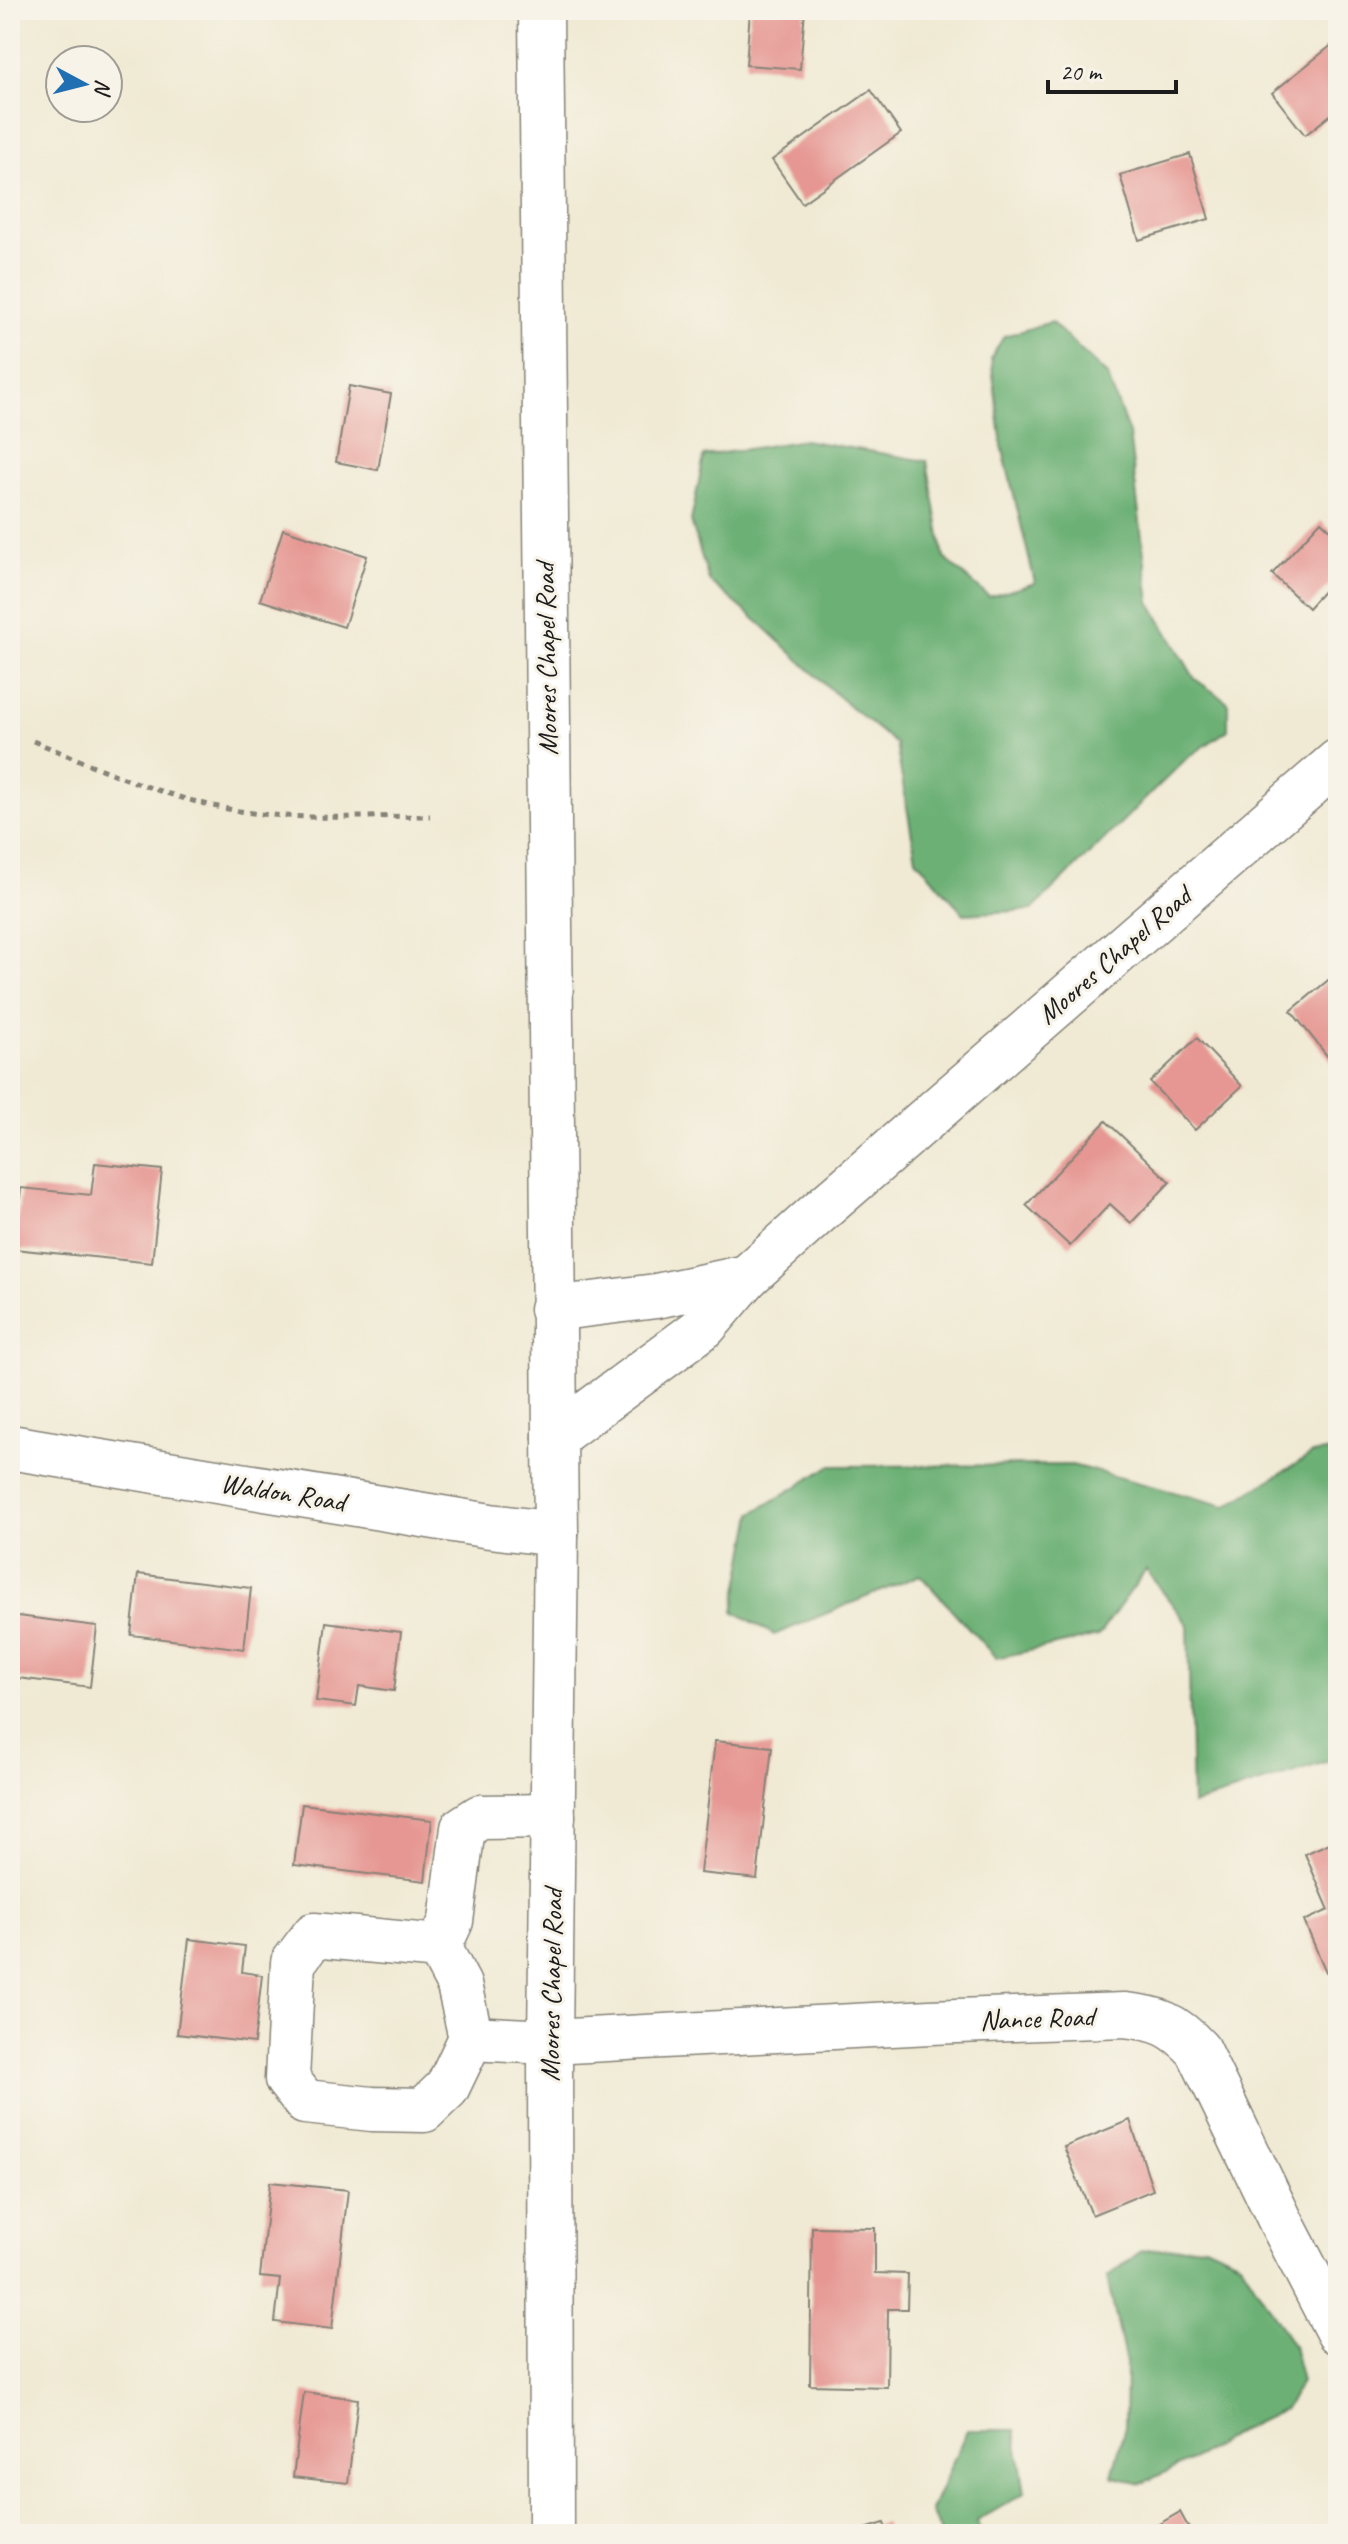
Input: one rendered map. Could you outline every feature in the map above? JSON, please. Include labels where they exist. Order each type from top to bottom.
[{"type":"street","name":"Moores Chapel Road","points":[[541,10],[556,1534],[550,2042],[551,2534]]},
{"type":"street","name":"Moores Chapel Road","points":[[555,1437],[705,1326],[747,1277],[830,1202],[1338,761]]},
{"type":"street","points":[[552,1309],[656,1296],[747,1277]]},
{"type":"street","name":"Waldon Road","points":[[10,1447],[556,1534]]},
{"type":"street","points":[[439,1947],[451,1921],[463,1828],[480,1817],[553,1816]]},
{"type":"street","points":[[314,1935],[439,1947],[459,1985],[471,2038],[447,2088],[424,2110],[372,2109],[305,2102],[287,2079],[293,1963],[314,1935]]},
{"type":"street","name":"Nance Road","points":[[471,2038],[550,2042],[930,2022],[1124,2015],[1153,2018],[1181,2032],[1198,2050],[1338,2332]]},
{"type":"path","points":[[33,741],[173,796],[226,809],[288,815],[430,816]]},
{"type":"green space","points":[[1051,322],[1107,375],[1129,434],[1150,602],[1195,679],[1228,702],[1228,730],[1187,758],[1032,910],[964,914],[916,859],[896,744],[709,581],[691,521],[704,456],[804,440],[927,461],[944,558],[989,597],[1035,583],[1002,446],[991,358],[1004,336]]},
{"type":"green space","points":[[1338,1450],[1338,1758],[1192,1805],[1188,1625],[1146,1570],[1098,1636],[996,1658],[920,1575],[774,1635],[734,1611],[753,1513],[830,1466],[1072,1465],[1226,1506],[1313,1454]]},
{"type":"green space","points":[[1205,2245],[1240,2261],[1293,2346],[1301,2382],[1285,2409],[1241,2430],[1199,2456],[1141,2484],[1112,2476],[1125,2426],[1126,2363],[1107,2278],[1141,2251]]},
{"type":"green space","points":[[967,2430],[1015,2430],[1025,2493],[977,2521],[981,2534],[940,2534],[931,2510]]},
{"type":"building","points":[[750,10],[805,10],[800,69],[746,65]]},
{"type":"building","points":[[1338,40],[1338,109],[1305,135],[1272,93]]},
{"type":"building","points":[[871,90],[901,133],[802,203],[772,160]]},
{"type":"building","points":[[1190,154],[1209,219],[1139,240],[1120,175]]},
{"type":"building","points":[[349,386],[391,394],[378,470],[336,462]]},
{"type":"building","points":[[1321,521],[1338,537],[1338,575],[1308,608],[1272,574]]},
{"type":"building","points":[[283,529],[367,556],[344,627],[260,600]]},
{"type":"building","points":[[1338,972],[1338,1057],[1332,1062],[1291,1011]]},
{"type":"building","points":[[1197,1038],[1242,1086],[1195,1130],[1150,1082]]},
{"type":"building","points":[[1106,1121],[1170,1182],[1131,1223],[1110,1204],[1070,1246],[1026,1205]]},
{"type":"building","points":[[95,1163],[162,1170],[152,1263],[14,1249],[21,1188],[91,1195]]},
{"type":"building","points":[[138,1574],[251,1588],[244,1649],[131,1635]]},
{"type":"building","points":[[10,1615],[97,1626],[90,1687],[10,1677]]},
{"type":"building","points":[[326,1622],[401,1632],[394,1691],[359,1686],[356,1706],[316,1701]]},
{"type":"building","points":[[715,1741],[772,1747],[757,1879],[700,1873]]},
{"type":"building","points":[[302,1804],[432,1820],[425,1881],[294,1865]]},
{"type":"building","points":[[1338,1839],[1338,1967],[1326,1972],[1304,1921],[1329,1910],[1305,1854]]},
{"type":"building","points":[[189,1939],[245,1946],[242,1972],[262,1975],[254,2043],[177,2034]]},
{"type":"building","points":[[1130,2120],[1153,2190],[1092,2215],[1064,2147]]},
{"type":"building","points":[[270,2182],[348,2190],[332,2329],[275,2322],[280,2279],[260,2277]]},
{"type":"building","points":[[812,2227],[875,2228],[875,2273],[908,2274],[907,2309],[888,2309],[887,2387],[810,2385]]},
{"type":"building","points":[[304,2392],[358,2399],[348,2483],[293,2477]]},
{"type":"building","points":[[1180,2512],[1192,2534],[1142,2534]]},
{"type":"building","points":[[884,2523],[888,2534],[853,2533]]}]
